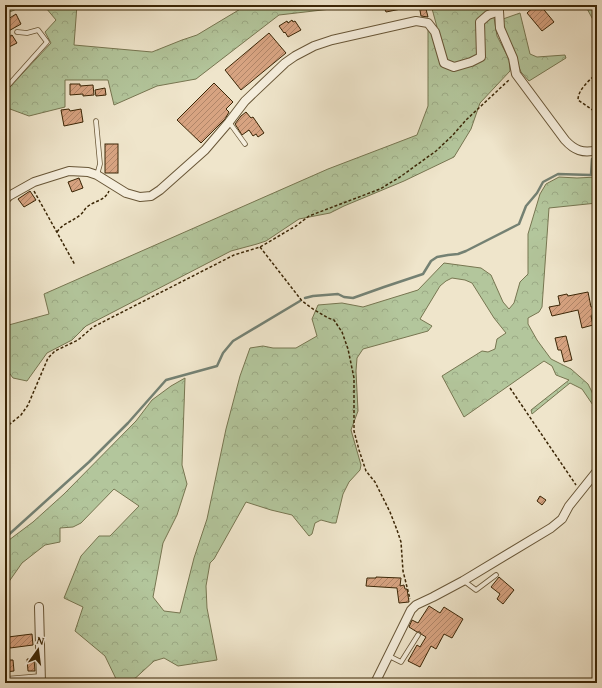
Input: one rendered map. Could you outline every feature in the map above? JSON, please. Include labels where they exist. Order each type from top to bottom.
[{"type":"street","points":[[6,195],[34,182],[69,171],[88,172],[97,175],[126,193],[140,197],[151,196],[160,190],[205,150],[245,101],[285,63],[295,56],[314,46],[332,40],[416,21],[428,24],[434,32],[444,63],[454,67],[471,62],[481,57],[480,22],[498,8],[500,28],[512,58],[516,74],[571,146],[583,151],[597,151]]},
{"type":"street","points":[[375,683],[413,607],[463,581],[551,528],[562,519],[569,506],[597,471]]},
{"type":"street","points":[[39,607],[41,680]]},
{"type":"lane","points":[[5,89],[47,42],[38,30],[27,33],[17,32]]},
{"type":"lane","points":[[96,121],[100,164],[97,175]]},
{"type":"lane","points":[[229,122],[245,144]]},
{"type":"lane","points":[[463,581],[476,590],[496,575]]},
{"type":"lane","points":[[389,656],[401,662],[418,636]]},
{"type":"lane","points":[[5,679],[41,680]]},
{"type":"path","points":[[597,73],[578,95],[578,100],[597,113]]},
{"type":"path","points":[[5,428],[21,416],[28,405],[48,358],[55,351],[78,340],[93,327],[234,255],[260,247],[296,226],[309,216],[380,189],[400,177],[436,151],[466,120],[516,74]]},
{"type":"path","points":[[30,184],[75,265]]},
{"type":"path","points":[[57,232],[61,226],[82,214],[86,207],[104,198],[108,193],[111,184]]},
{"type":"path","points":[[260,247],[302,301],[328,318],[334,320],[342,332],[348,349],[354,378],[354,431],[366,471],[374,482],[390,512],[397,530],[401,542],[403,571],[413,607]]},
{"type":"path","points":[[510,388],[581,492]]},
{"type":"green space","points":[[5,5],[77,5],[74,45],[152,52],[197,35],[247,5],[330,5],[331,9],[279,15],[196,79],[157,86],[114,105],[108,80],[65,80],[65,107],[29,116],[10,109],[5,102],[5,97],[8,89],[51,43],[45,32],[56,20],[46,8],[19,8],[5,14]]},
{"type":"green space","points":[[431,5],[492,5],[497,36],[509,59],[510,71],[480,103],[471,129],[454,157],[404,181],[330,213],[299,219],[266,241],[231,251],[86,326],[72,340],[47,353],[27,381],[13,378],[7,370],[5,370],[5,326],[49,314],[44,294],[328,169],[417,135],[428,106],[428,29],[437,27]]},
{"type":"green space","points":[[585,5],[597,5],[597,27]]},
{"type":"green space","points":[[520,13],[530,54],[537,57],[565,55],[566,58],[529,81],[521,72],[504,30],[503,19]]},
{"type":"green space","points":[[559,177],[597,177],[597,203],[549,208],[542,307],[539,312],[528,318],[528,324],[537,340],[551,359],[571,369],[588,384],[597,402],[597,411],[582,389],[570,383],[532,414],[531,410],[569,380],[556,375],[552,366],[544,361],[464,417],[442,376],[482,351],[488,352],[495,349],[497,339],[506,333],[494,318],[472,283],[465,280],[452,278],[440,286],[420,319],[432,326],[428,331],[363,349],[357,358],[356,371],[358,411],[351,430],[361,465],[360,470],[349,482],[343,494],[336,523],[321,520],[315,523],[312,534],[309,536],[292,515],[246,502],[214,559],[210,563],[206,586],[207,608],[217,660],[178,666],[164,658],[154,661],[130,683],[118,683],[105,656],[75,631],[83,607],[64,598],[81,556],[99,536],[110,536],[139,506],[114,489],[81,523],[73,527],[60,528],[60,542],[45,545],[22,563],[8,583],[5,603],[5,543],[33,522],[64,494],[136,421],[152,400],[185,378],[182,465],[187,484],[177,515],[163,543],[153,597],[164,611],[180,613],[194,558],[207,519],[226,429],[240,376],[250,348],[263,346],[273,348],[296,348],[317,336],[312,319],[318,305],[342,303],[363,307],[418,290],[444,263],[481,268],[491,275],[503,302],[509,309],[514,303],[520,282],[528,274],[528,234],[540,194],[546,184]]},
{"type":"building","points":[[383,5],[406,5],[406,8],[386,12]]},
{"type":"building","points":[[419,5],[425,5],[428,17],[421,16]]},
{"type":"building","points":[[536,5],[540,5],[554,22],[542,31],[527,13]]},
{"type":"building","points":[[16,14],[21,24],[5,33],[5,21]]},
{"type":"building","points":[[292,20],[293,22],[295,21],[301,30],[288,37],[279,26]]},
{"type":"building","points":[[269,33],[286,53],[241,90],[225,70]]},
{"type":"building","points":[[12,35],[17,43],[9,47],[5,39]]},
{"type":"building","points":[[214,83],[233,102],[226,109],[229,112],[225,119],[201,143],[177,120]]},
{"type":"building","points":[[70,84],[80,84],[80,86],[93,85],[94,95],[70,95]]},
{"type":"building","points":[[105,88],[106,95],[96,96],[95,90]]},
{"type":"building","points":[[69,109],[70,111],[81,109],[83,122],[64,126],[61,110]]},
{"type":"building","points":[[246,112],[251,118],[253,117],[264,133],[258,137],[256,134],[253,136],[249,130],[242,135],[235,124]]},
{"type":"building","points":[[105,144],[118,144],[118,173],[105,173]]},
{"type":"building","points":[[79,178],[83,188],[72,192],[68,182]]},
{"type":"building","points":[[30,191],[36,200],[24,207],[18,199]]},
{"type":"building","points":[[588,292],[591,307],[594,307],[596,315],[591,316],[593,325],[582,328],[578,310],[552,316],[549,307],[560,305],[558,296],[567,294],[568,296]]},
{"type":"building","points":[[566,336],[572,360],[564,362],[561,350],[558,350],[555,338]]},
{"type":"building","points":[[540,496],[546,500],[542,505],[537,501]]},
{"type":"building","points":[[499,577],[514,590],[503,604],[497,599],[500,594],[491,587]]},
{"type":"building","points":[[367,578],[401,578],[400,586],[404,585],[405,589],[407,589],[409,602],[399,603],[397,588],[366,586]]},
{"type":"building","points":[[429,606],[440,613],[444,607],[463,619],[452,638],[444,634],[436,649],[431,646],[420,667],[408,661],[417,645],[420,647],[426,637],[420,632],[417,632],[409,627],[412,620],[418,623]]},
{"type":"building","points":[[32,634],[33,645],[10,648],[8,637]]},
{"type":"building","points":[[27,659],[34,659],[35,671],[28,671]]},
{"type":"building","points":[[5,660],[13,660],[14,671],[5,672]]},
{"type":"waterway","points":[[305,298],[338,294],[344,297],[353,298],[423,274],[431,261],[437,257],[458,254],[466,251],[519,224],[526,206],[537,193],[543,182],[558,174],[591,175],[592,159]]},
{"type":"waterway","points":[[5,538],[89,462],[128,423],[166,380],[217,366],[223,353],[233,341],[300,301]]}]
